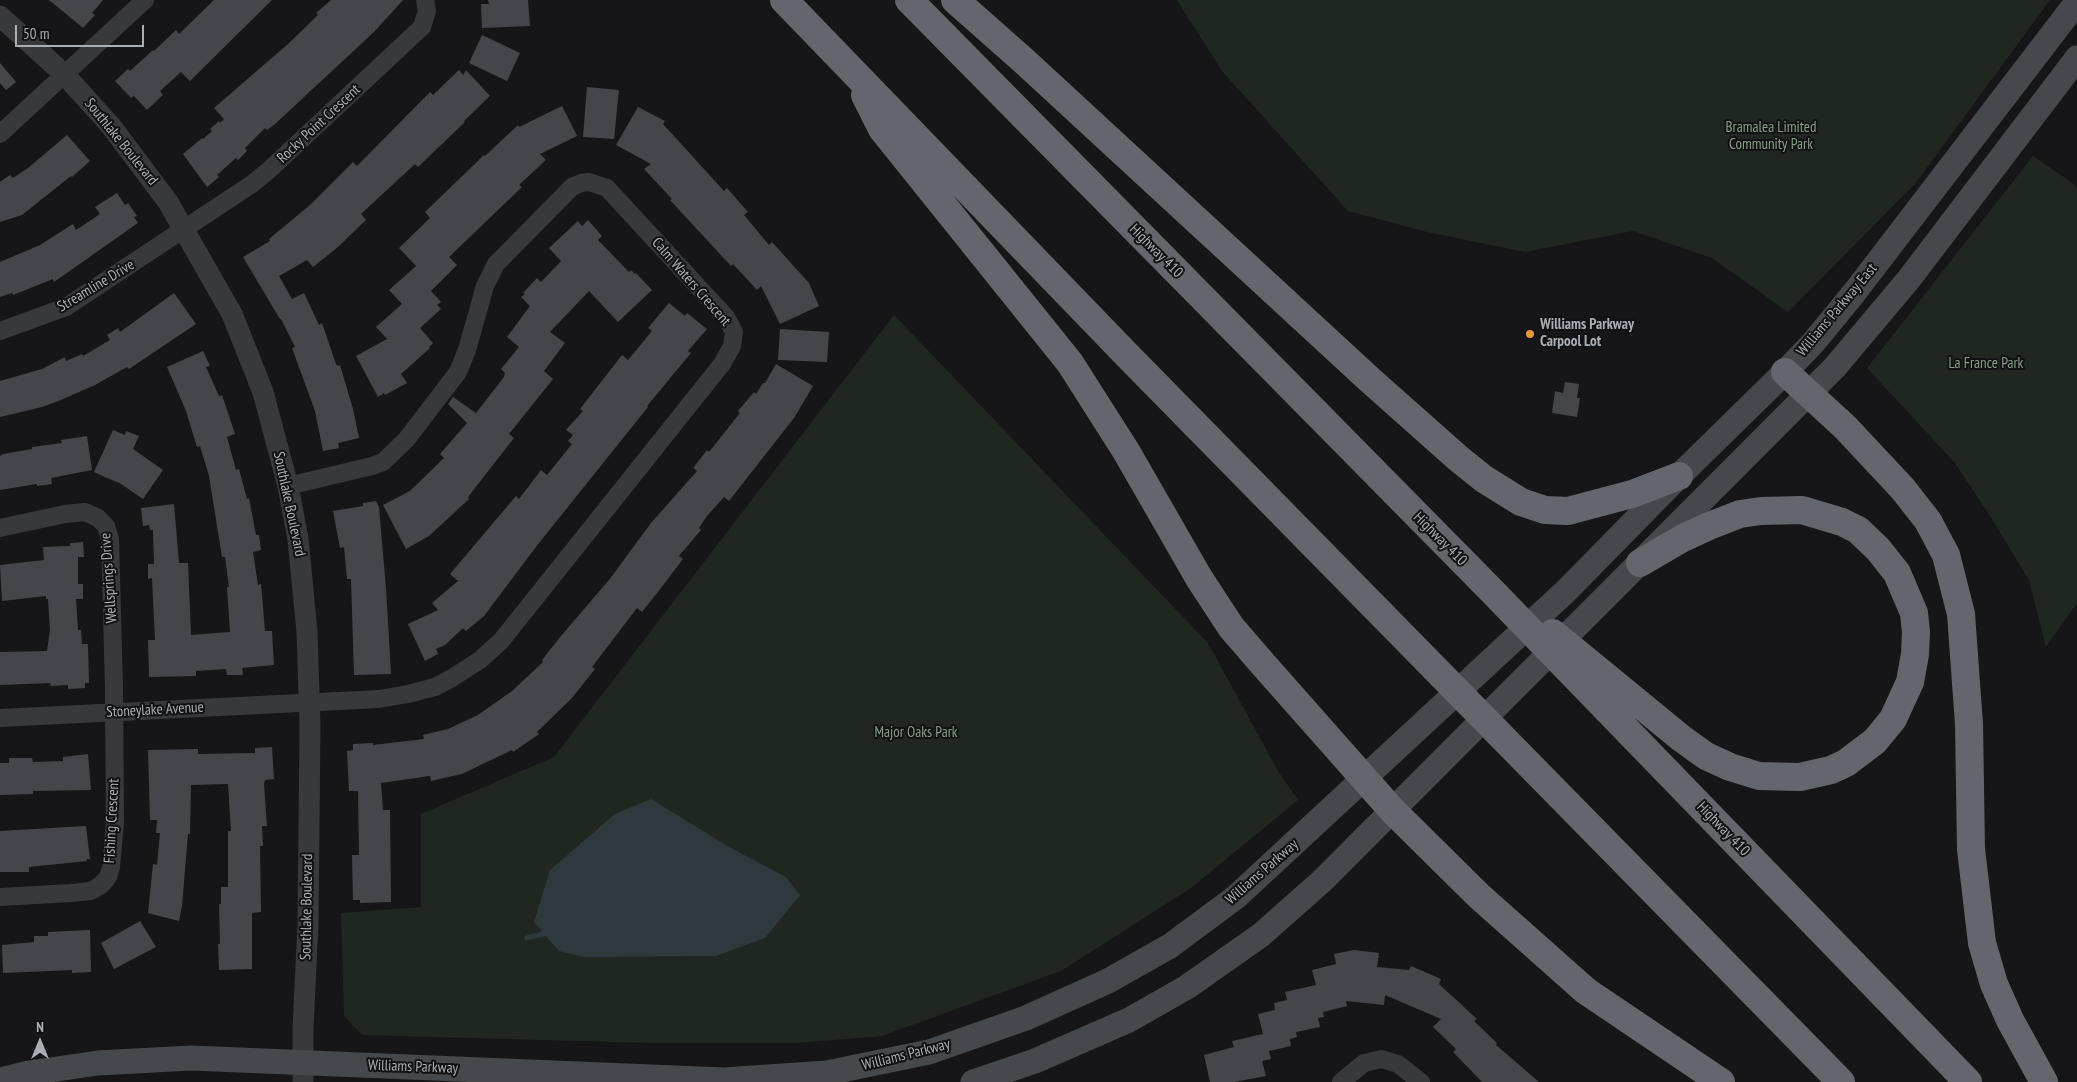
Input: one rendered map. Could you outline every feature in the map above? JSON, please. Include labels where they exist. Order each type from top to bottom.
[{"type":"highway","points":[[784,0],[1132,360],[1841,1082]]},
{"type":"highway","name":"Highway 410","points":[[909,0],[1490,589],[1968,1082]]},
{"type":"highway","points":[[955,0],[1024,61],[1370,380],[1484,479],[1521,502],[1546,510],[1568,511],[1632,494],[1679,476]]},
{"type":"highway","points":[[854,71],[882,129],[1070,363],[1126,451],[1199,578],[1231,627],[1392,810],[1479,896],[1586,992],[1721,1082]]},
{"type":"highway","points":[[1785,372],[1845,427],[1903,489],[1928,521],[1946,555],[1961,614],[1969,724],[1971,849],[1982,943],[1994,984],[2010,1020],[2044,1082]]},
{"type":"highway","points":[[1490,589],[1522,606],[1646,711],[1681,738],[1706,756],[1730,767],[1759,776],[1779,778],[1800,777],[1831,770],[1846,763],[1870,745],[1893,719],[1910,682],[1916,654],[1914,613],[1897,573],[1878,549],[1858,530],[1842,522],[1802,510],[1761,511],[1740,514],[1683,538],[1640,563]]},
{"type":"main road","name":"Williams Parkway East","points":[[1566,591],[1813,343],[2077,2]]},
{"type":"main road","points":[[974,1082],[1035,1061],[1128,1020],[1187,987],[1261,935],[1323,880],[1835,367],[1909,279],[2077,58]]},
{"type":"main road","name":"Williams Parkway","points":[[0,1080],[64,1068],[154,1059],[191,1058],[303,1072],[724,1080],[827,1073],[929,1052],[1026,1018],[1108,981],[1170,946],[1236,897],[1364,779],[1409,734],[1566,591]]},
{"type":"street","points":[[0,134],[23,115],[64,74],[145,0]]},
{"type":"street","name":"Rocky Point Crescent","points":[[185,229],[268,171],[422,27],[427,11],[425,0]]},
{"type":"street","name":"Southlake Boulevard","points":[[0,16],[64,74],[129,148],[185,229],[232,314],[263,392],[288,486],[302,565],[308,632],[310,702],[308,924],[303,1072]]},
{"type":"street","name":"Calm Waters Crescent","points":[[288,486],[372,466],[382,462],[406,440],[458,372],[467,350],[485,286],[496,264],[572,187],[581,183],[589,182],[607,188],[726,318],[734,332],[732,346],[722,364],[501,641],[480,660],[435,687],[408,694],[379,699],[310,702]]},
{"type":"street","name":"Streamline Drive","points":[[0,331],[66,307],[185,229]]},
{"type":"street","name":"Wellsprings Drive","points":[[0,528],[64,514],[86,512],[98,518],[106,526],[110,539],[114,712]]},
{"type":"street","name":"Stoneylake Avenue","points":[[0,718],[310,702]]},
{"type":"street","name":"Fishing Crescent","points":[[0,897],[91,891],[101,885],[108,877],[111,867],[115,823],[114,712]]},
{"type":"street","points":[[1341,1082],[1364,1063],[1382,1058],[1398,1064],[1421,1082]]},
{"type":"green space","name":"Bramalea Limited Community Park","points":[[1177,0],[2050,0],[1915,184],[1788,312],[1712,258],[1633,231],[1525,252],[1427,232],[1348,211],[1222,71]]},
{"type":"green space","name":"La France Park","points":[[2033,156],[2077,186],[2077,603],[2046,647],[2029,580],[1990,516],[1955,463],[1867,368]]},
{"type":"green space","name":"Major Oaks Park","points":[[894,315],[1208,643],[1278,771],[1298,800],[1191,888],[1061,971],[882,1036],[796,1043],[650,1043],[362,1035],[344,1016],[341,913],[421,907],[421,814],[554,757]]},
{"type":"shaded area","points":[[651,799],[729,847],[786,877],[800,895],[765,938],[716,956],[584,957],[559,951],[534,922],[550,870],[615,814]]},
{"type":"building","points":[[49,0],[103,0],[92,13],[95,15],[83,28]]},
{"type":"building","points":[[214,0],[272,0],[190,81],[181,72],[160,91],[163,95],[147,110],[134,96],[131,98],[115,81],[128,69],[130,71],[154,51],[176,30],[179,34]]},
{"type":"building","points":[[331,0],[403,0],[374,32],[275,124],[267,130],[265,128],[245,148],[247,151],[217,175],[219,177],[207,187],[183,154],[212,131],[210,129],[219,121],[220,123],[224,119],[214,108],[288,44],[318,15],[316,13]]},
{"type":"building","points":[[488,0],[528,0],[530,26],[482,28],[481,4],[489,4]]},
{"type":"building","points":[[482,35],[520,53],[507,81],[469,63]]},
{"type":"building","points":[[0,63],[16,82],[6,90],[0,83]]},
{"type":"building","points":[[459,70],[463,75],[466,70],[490,96],[418,167],[415,164],[361,214],[366,220],[338,247],[313,267],[307,260],[279,276],[292,299],[304,293],[319,325],[322,323],[336,364],[340,365],[353,409],[359,438],[338,443],[339,448],[323,451],[315,411],[292,348],[295,347],[281,319],[243,257],[270,241],[269,239],[310,205],[353,162],[357,166],[430,92],[433,95]]},
{"type":"building","points":[[587,87],[619,90],[614,139],[583,137]]},
{"type":"building","points":[[562,106],[577,136],[540,154],[546,160],[519,185],[522,187],[449,257],[457,265],[431,291],[441,302],[437,305],[441,309],[420,328],[433,343],[430,348],[401,374],[407,383],[378,397],[356,356],[387,339],[376,327],[402,304],[389,290],[416,266],[399,248],[430,218],[425,212],[518,125],[519,127]]},
{"type":"building","points":[[638,107],[665,121],[663,124],[724,191],[727,188],[748,212],[744,215],[769,245],[772,242],[809,283],[819,306],[780,324],[761,286],[757,290],[733,264],[731,266],[670,200],[672,199],[644,169],[651,164],[616,145]]},
{"type":"building","points":[[67,135],[90,161],[22,215],[0,222],[0,182],[10,175],[13,178],[28,168]]},
{"type":"building","points":[[117,193],[125,205],[128,203],[137,216],[134,217],[138,223],[54,282],[53,279],[13,295],[12,293],[0,297],[0,262],[40,245],[73,224],[76,230],[100,214],[95,207]]},
{"type":"building","points":[[588,220],[602,236],[598,240],[629,272],[631,270],[636,273],[652,290],[618,322],[589,291],[550,332],[565,343],[544,371],[553,379],[509,434],[514,438],[468,497],[469,499],[429,536],[406,549],[383,505],[410,491],[444,458],[440,454],[467,423],[448,404],[453,397],[476,413],[504,377],[505,373],[501,369],[519,347],[507,337],[530,306],[521,297],[525,294],[523,293],[537,278],[541,282],[561,261],[549,248],[578,221],[582,226]]},
{"type":"building","points":[[174,293],[196,324],[129,369],[127,367],[95,385],[61,400],[42,407],[0,417],[0,381],[42,369],[65,357],[66,361],[82,354],[83,356],[110,340],[107,335],[118,328],[120,332]]},
{"type":"building","points":[[669,303],[685,316],[687,313],[707,329],[688,351],[691,353],[539,543],[484,616],[466,631],[463,628],[445,645],[436,649],[438,654],[425,661],[408,624],[438,610],[432,603],[458,581],[450,574],[516,496],[519,499],[541,470],[547,475],[572,444],[568,441],[573,435],[566,430],[583,411],[580,409],[622,355],[628,360],[652,331],[648,328]]},
{"type":"building","points":[[780,329],[829,332],[827,362],[778,360]]},
{"type":"building","points":[[203,351],[210,366],[206,367],[219,396],[222,395],[235,434],[227,437],[236,470],[239,469],[247,499],[249,498],[256,535],[259,535],[261,550],[253,552],[258,585],[261,584],[265,631],[272,631],[274,665],[242,668],[243,675],[227,675],[226,669],[196,671],[196,676],[149,677],[148,640],[155,640],[152,578],[148,579],[148,564],[154,564],[153,530],[150,530],[149,525],[143,526],[141,508],[174,504],[179,563],[188,563],[191,635],[230,632],[227,587],[229,587],[225,557],[222,557],[209,476],[200,446],[197,447],[186,411],[167,367]]},
{"type":"building","points":[[776,364],[813,386],[794,418],[729,501],[724,497],[707,516],[699,528],[701,530],[679,556],[683,559],[661,588],[642,612],[637,608],[592,667],[595,669],[572,698],[537,732],[539,734],[513,752],[512,750],[462,774],[431,781],[430,776],[381,783],[383,810],[390,810],[391,902],[360,903],[360,900],[353,900],[352,855],[359,855],[358,791],[349,791],[347,751],[353,750],[353,744],[373,743],[373,745],[424,739],[423,735],[448,729],[478,715],[512,691],[543,662],[542,660],[609,580],[651,523],[697,471],[693,468],[707,450],[709,452],[754,392],[756,394],[763,383],[765,383]]},
{"type":"building","points":[[1565,382],[1579,384],[1577,398],[1580,398],[1577,417],[1552,413],[1555,391],[1563,393]]},
{"type":"building","points":[[113,430],[125,435],[126,431],[139,436],[133,449],[163,470],[143,499],[121,484],[94,472]]},
{"type":"building","points":[[87,436],[92,470],[51,478],[52,484],[37,486],[37,484],[0,490],[0,456],[3,454],[32,449],[32,447],[62,443],[61,440]]},
{"type":"building","points":[[376,501],[379,507],[391,674],[354,675],[351,579],[347,579],[344,547],[340,548],[333,511],[363,506],[363,503]]},
{"type":"building","points":[[83,542],[84,557],[78,557],[78,584],[83,584],[83,599],[76,599],[78,630],[81,630],[82,644],[88,644],[89,683],[85,683],[85,688],[68,689],[68,685],[51,686],[50,683],[0,685],[0,652],[47,651],[50,630],[48,599],[46,599],[46,596],[2,601],[0,565],[44,560],[43,547],[70,546],[70,543]]},
{"type":"building","points":[[272,747],[274,779],[265,780],[264,784],[267,826],[262,826],[263,846],[260,846],[261,912],[252,913],[252,969],[219,970],[219,904],[221,904],[221,887],[228,887],[228,831],[231,831],[228,784],[191,785],[190,834],[188,834],[179,921],[148,913],[153,864],[157,865],[160,833],[156,833],[157,820],[150,820],[148,750],[198,749],[198,754],[255,753],[255,748]]},
{"type":"building","points":[[88,754],[91,790],[33,791],[33,794],[0,795],[0,763],[9,763],[9,758],[32,758],[33,762],[63,761],[63,757]]},
{"type":"building","points":[[86,826],[90,859],[87,859],[87,861],[29,867],[29,872],[0,872],[0,831]]},
{"type":"building","points":[[140,921],[156,947],[114,969],[101,943]]},
{"type":"building","points":[[90,930],[91,972],[72,973],[72,970],[3,973],[2,945],[34,942],[34,936],[48,936],[48,932]]},
{"type":"building","points":[[1354,950],[1379,953],[1377,967],[1409,970],[1411,966],[1441,979],[1439,984],[1477,1019],[1474,1021],[1497,1043],[1496,1045],[1539,1082],[1482,1082],[1453,1052],[1456,1049],[1433,1027],[1441,1019],[1385,995],[1384,1005],[1346,1001],[1347,1006],[1323,1012],[1324,1017],[1318,1018],[1320,1027],[1296,1032],[1297,1037],[1290,1039],[1291,1046],[1269,1051],[1271,1059],[1262,1061],[1266,1076],[1234,1082],[1210,1082],[1204,1055],[1234,1047],[1232,1041],[1263,1034],[1258,1014],[1275,1010],[1274,1003],[1287,1000],[1285,992],[1316,985],[1312,970],[1336,964],[1334,954]]},
{"type":"waterway","points":[[527,938],[550,932]]},
{"type":"place","name":"Williams Parkway Carpool Lot","points":[[1530,334]]}]
